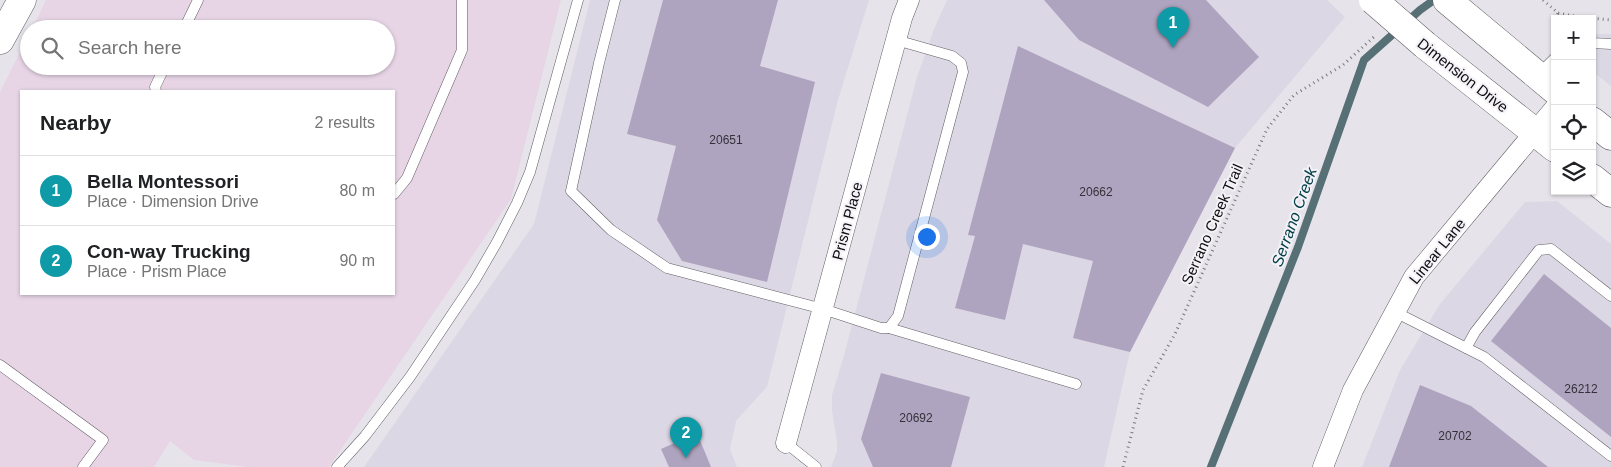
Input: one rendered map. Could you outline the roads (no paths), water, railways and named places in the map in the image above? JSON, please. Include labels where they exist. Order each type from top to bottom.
[{"type":"main road","points":[[0,40],[22,0]]},
{"type":"main road","name":"Dimension Drive","points":[[1373,0],[1425,45],[1545,140]]},
{"type":"main road","points":[[1454,6],[1549,74]]},
{"type":"main road","points":[[1596,124],[1611,136]]},
{"type":"main road","points":[[1596,181],[1611,193]]},
{"type":"street","name":"Prism Place","points":[[786,442],[902,18],[910,0]]},
{"type":"street","name":"Linear Lane","points":[[1323,467],[1353,390],[1414,277],[1545,140],[1551,121]]},
{"type":"lane","points":[[188,20],[198,0]]},
{"type":"lane","points":[[395,193],[407,178],[462,50],[462,0]]},
{"type":"lane","points":[[337,467],[365,436],[410,377],[475,280],[497,242],[530,172],[578,0]]},
{"type":"lane","points":[[615,0],[599,62],[571,191],[611,230],[668,268],[823,309],[881,328],[889,328],[1076,384]]},
{"type":"lane","points":[[889,328],[898,316],[963,72],[961,62],[952,56],[896,40]]},
{"type":"lane","points":[[1596,43],[1611,44]]},
{"type":"lane","points":[[156,90],[155,87],[161,75]]},
{"type":"lane","points":[[1466,348],[1475,332],[1539,250],[1551,248],[1611,296]]},
{"type":"lane","points":[[1395,312],[1484,357],[1611,456]]},
{"type":"lane","points":[[0,365],[104,440],[83,467]]},
{"type":"lane","points":[[786,442],[816,467]]},
{"type":"waterway","name":"Serrano Creek","points":[[1211,467],[1298,247],[1364,60],[1420,10],[1434,0]]},
{"type":"place","name":"Bella Montessori","points":[[1173,48]]},
{"type":"place","name":"Con-way Trucking","points":[[686,458]]}]
